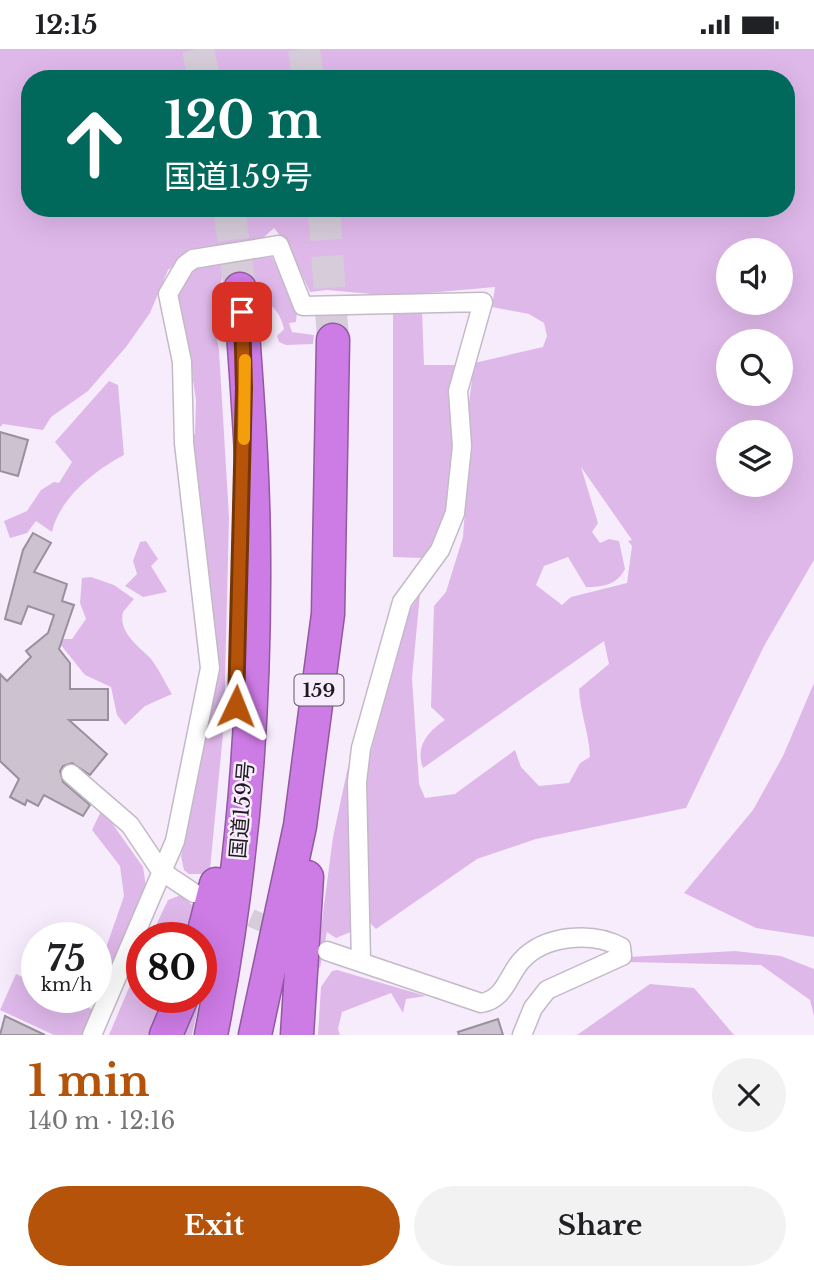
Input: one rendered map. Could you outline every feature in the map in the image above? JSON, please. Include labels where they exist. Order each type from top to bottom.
[{"type":"highway","name":"国道159号","points":[[211,1035],[236,875],[250,711],[254,559],[240,289]]},
{"type":"highway","name":"159","points":[[297,1035],[328,614],[333,340]]},
{"type":"highway","points":[[206,922],[223,850],[231,781],[242,555],[245,360]]},
{"type":"highway","name":"159","points":[[255,1035],[300,826],[328,614]]},
{"type":"highway","points":[[166,1035],[175,1013]]},
{"type":"street","points":[[92,1035],[175,841],[210,667],[184,443],[182,362],[167,294],[185,265],[203,255],[279,244],[303,306],[483,302],[458,391],[462,446],[455,513],[440,550],[402,602],[361,748],[356,782],[361,961]]},
{"type":"street","points":[[71,774],[130,825],[162,871],[194,893]]},
{"type":"street","points":[[327,951],[481,1003],[496,998],[521,961],[542,946],[587,935],[621,947],[622,956],[547,990],[533,1008],[522,1035]]},
{"type":"shaded area","points":[[0,49],[814,49],[814,560],[764,646],[686,808],[536,839],[477,859],[376,929],[367,920],[364,778],[407,615],[420,594],[412,678],[419,784],[425,798],[455,794],[515,750],[521,767],[539,786],[569,783],[580,763],[590,757],[579,689],[609,664],[604,641],[423,768],[421,753],[424,741],[445,720],[431,707],[434,606],[446,592],[463,537],[470,440],[468,411],[474,363],[543,347],[547,336],[544,323],[529,314],[492,307],[495,287],[394,296],[327,290],[310,292],[288,245],[274,228],[263,238],[196,250],[168,270],[150,313],[126,347],[88,391],[51,417],[43,430],[3,424],[0,427]],"holes":[[[581,467],[632,540],[628,541],[632,546],[627,583],[571,597],[562,605],[536,585],[544,566],[568,557],[586,587],[609,584],[618,579],[625,569],[619,541],[609,539],[600,543],[592,532],[598,523]]]},
{"type":"shaded area","points":[[272,257],[297,311],[296,322],[289,323],[292,332],[314,335],[313,344],[286,345],[279,342],[277,336],[284,329],[281,318],[272,307],[259,299],[250,279],[232,268],[223,275],[212,313],[219,350],[229,517],[224,723],[209,880],[198,922],[158,922],[168,900],[181,895],[192,905],[203,880],[202,874],[189,874],[184,870],[181,856],[220,669],[191,437],[195,434],[196,400],[190,360],[174,292],[200,265]]},
{"type":"shaded area","points":[[422,310],[424,365],[455,365],[451,384],[455,462],[446,523],[423,558],[393,557],[393,311]]},
{"type":"shaded area","points":[[109,381],[118,385],[124,455],[90,477],[70,497],[52,532],[36,521],[27,533],[10,538],[4,521],[27,511],[41,490],[54,482],[59,483],[72,462],[55,442]]},
{"type":"shaded area","points":[[146,541],[158,559],[151,566],[167,592],[143,597],[125,586],[137,574],[133,561],[140,542]]},
{"type":"shaded area","points":[[91,577],[114,585],[134,599],[123,612],[122,620],[126,633],[151,659],[172,694],[145,706],[125,725],[117,715],[111,687],[85,675],[56,639],[72,639],[86,619],[80,603],[82,578]]},
{"type":"shaded area","points":[[814,683],[814,937],[756,928],[684,893],[753,810],[783,756]]},
{"type":"shaded area","points":[[348,767],[353,931],[336,938],[327,932],[320,968],[316,966],[333,837]]},
{"type":"shaded area","points":[[102,809],[143,867],[146,887],[132,922],[126,922],[126,936],[112,971],[112,931],[124,896],[120,866],[92,830]]},
{"type":"shaded area","points":[[735,951],[781,956],[814,969],[814,1016],[810,1000],[761,965],[626,962],[629,957]]},
{"type":"shaded area","points":[[337,970],[426,996],[406,999],[403,1013],[391,993],[342,1012],[338,1029],[340,1035],[318,1035],[321,987],[332,971]]},
{"type":"shaded area","points":[[16,974],[21,976],[21,1013],[95,1013],[86,1035],[54,1035],[0,1010]]},
{"type":"shaded area","points":[[650,984],[694,988],[734,1035],[577,1035]]},
{"type":"shaded area","points":[[126,995],[126,1013],[168,1013],[158,1035],[109,1035]]},
{"type":"shaded area","points":[[189,1013],[197,1013],[192,1035],[180,1035]]},
{"type":"building","points":[[0,432],[28,440],[18,476],[0,471]]},
{"type":"building","points":[[33,533],[51,543],[34,572],[67,584],[62,601],[74,605],[59,649],[70,663],[70,689],[108,689],[108,720],[69,720],[107,754],[90,775],[72,763],[63,766],[60,771],[63,782],[90,805],[83,816],[44,795],[38,806],[27,800],[25,805],[10,797],[19,779],[0,761],[0,674],[7,681],[31,657],[26,651],[48,633],[54,615],[28,606],[21,624],[5,619],[23,550]]},
{"type":"building","points":[[5,1016],[45,1035],[0,1035]]},
{"type":"building","points":[[498,1019],[503,1035],[459,1035],[458,1032]]},
{"type":"tunnel","points":[[198,49],[202,70]]},
{"type":"tunnel","points":[[304,49],[307,70]]},
{"type":"tunnel","points":[[230,217],[240,289]]},
{"type":"tunnel","points":[[325,217],[333,340]]},
{"type":"tunnel","points":[[226,907],[327,951]]},
{"type":"slow traffic","points":[[244,439],[245,360]]},
{"type":"route","points":[[236,706],[245,360],[242,312]]}]
